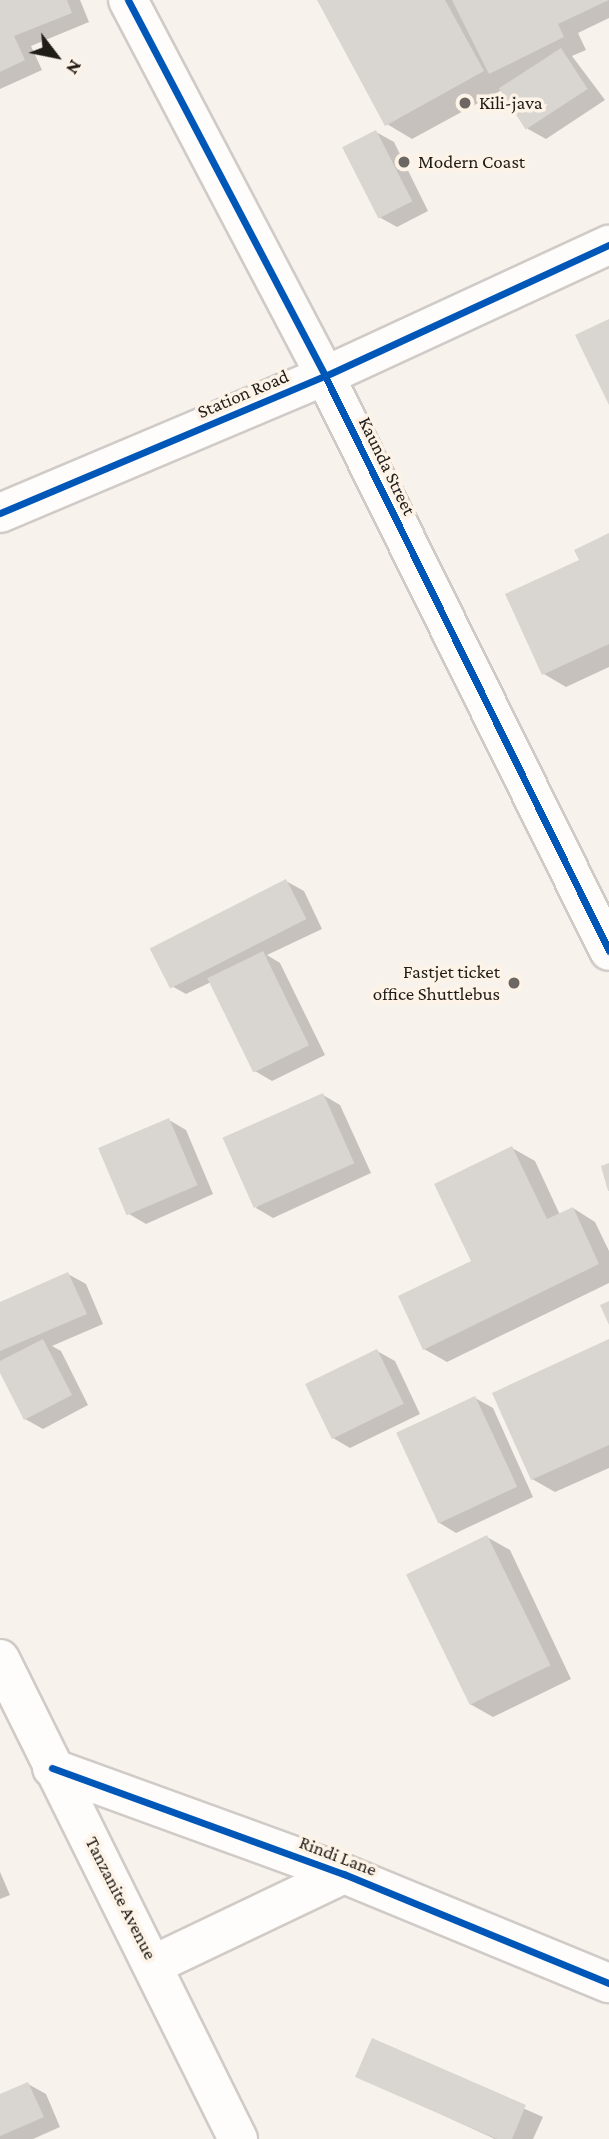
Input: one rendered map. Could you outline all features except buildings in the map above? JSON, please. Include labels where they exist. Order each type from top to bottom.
[{"type":"street","name":"Kaunda Street","points":[[128,0],[325,376],[609,951]]},
{"type":"street","name":"Station Road","points":[[0,513],[325,376],[609,245]]},
{"type":"street","name":"Tanzanite Avenue","points":[[0,1659],[52,1768],[155,1964],[238,2139]]},
{"type":"street","name":"Rindi Lane","points":[[52,1768],[344,1874],[609,1983]]},
{"type":"street","points":[[155,1964],[344,1874]]},
{"type":"cycle path","points":[[128,0],[325,376],[609,951]]},
{"type":"cycle path","points":[[0,513],[325,376],[609,245]]},
{"type":"cycle path","points":[[52,1768],[344,1874],[609,1983]]},
{"type":"place","name":"Kili-java","points":[[465,103]]},
{"type":"place","name":"Modern Coast","points":[[404,162]]},
{"type":"place","name":"Fastjet ticket office Shuttlebus","points":[[514,983]]}]
